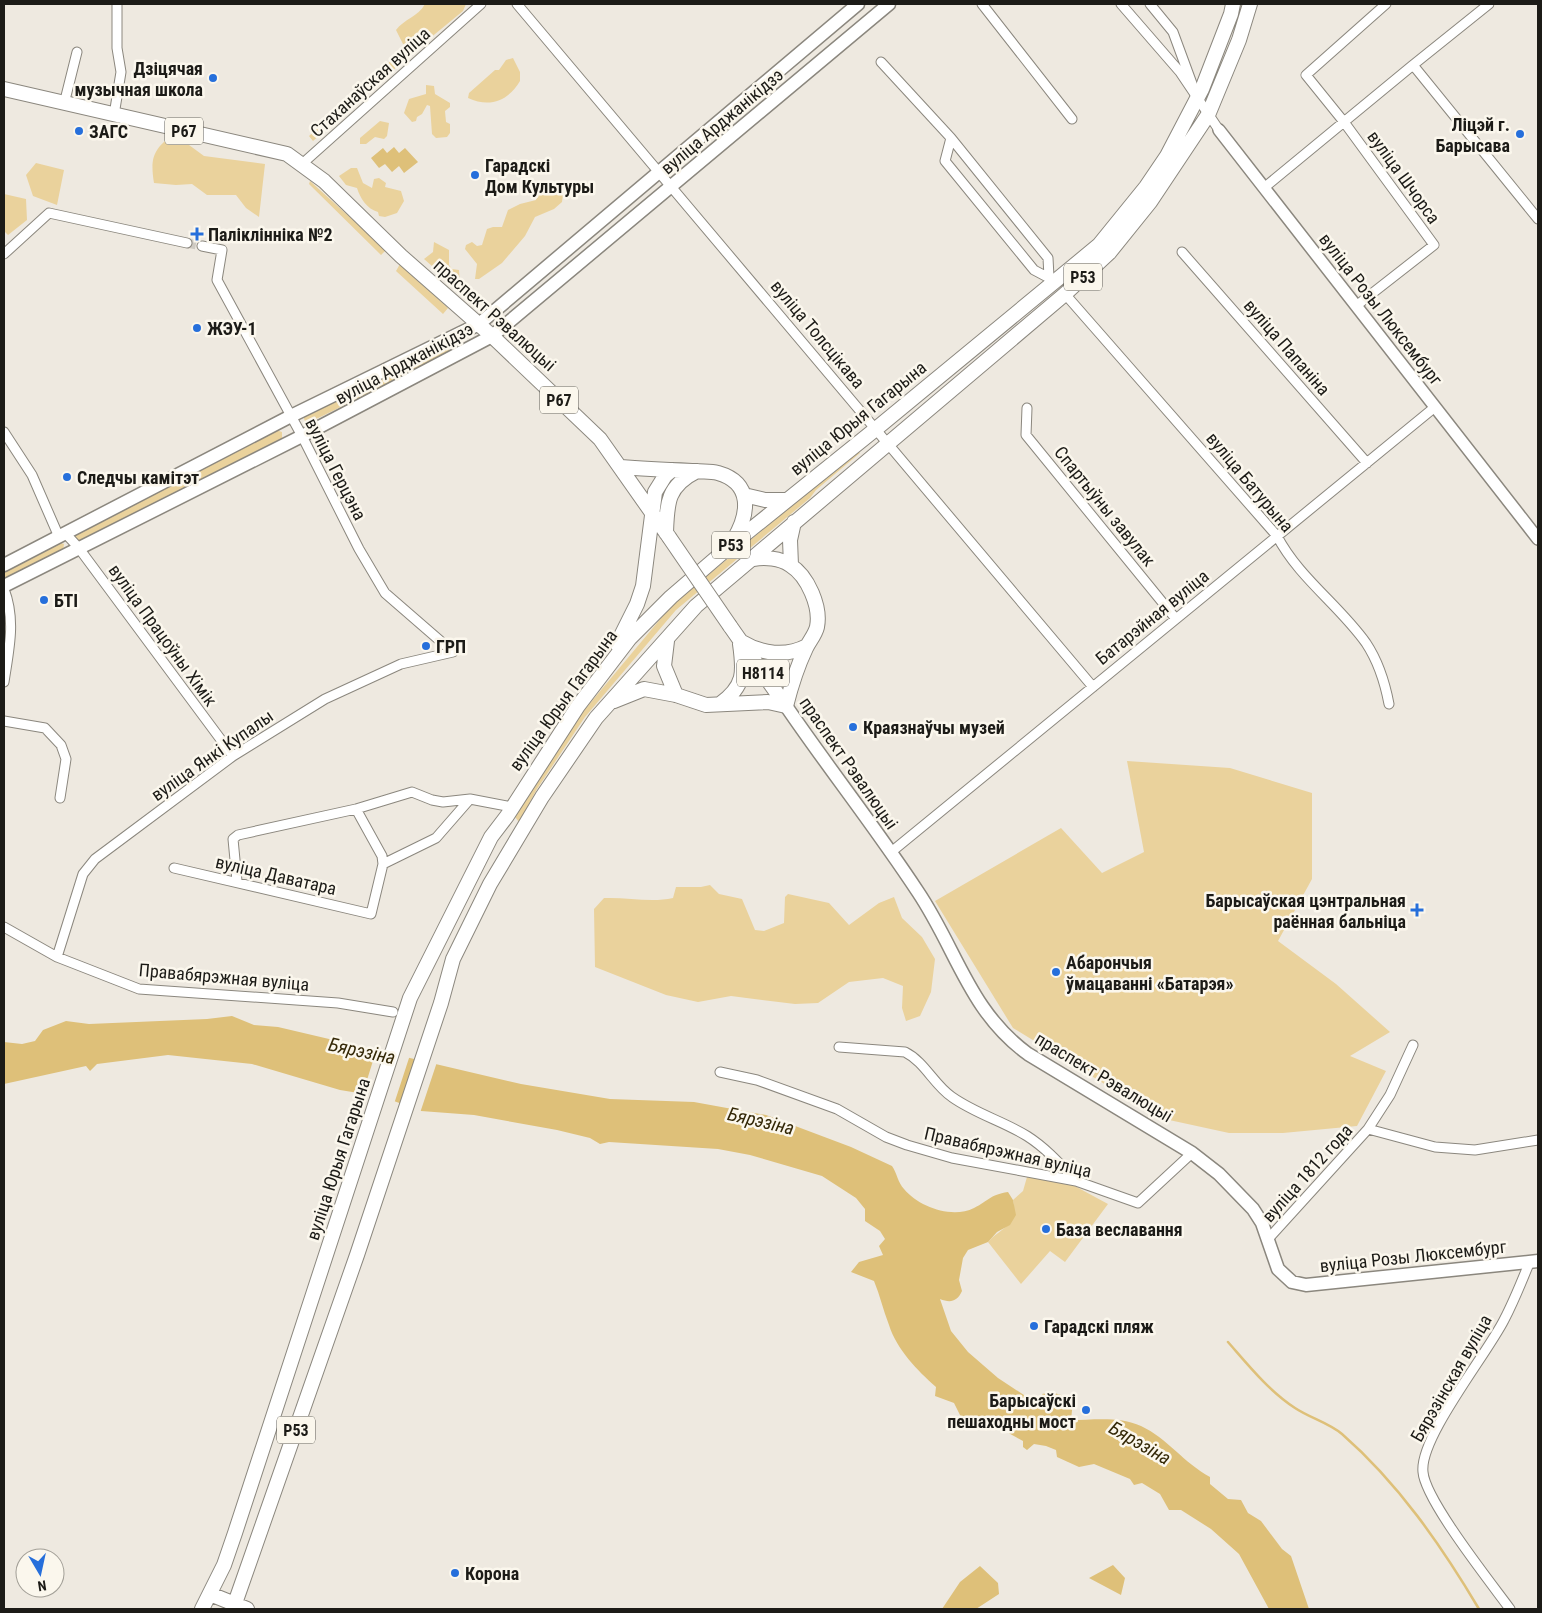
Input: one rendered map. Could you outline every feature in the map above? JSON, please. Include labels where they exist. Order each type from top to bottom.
[{"type":"main road","name":"вуліца Арджанікідзэ","points":[[4,565],[291,416],[479,324],[858,4]]},
{"type":"main road","name":"вуліца Арджанікідзэ","points":[[4,587],[78,547],[302,436],[492,336],[889,4]]},
{"type":"main road","name":"вуліца Юрыя Гагарына","points":[[202,1609],[235,1534],[410,998],[469,877],[491,837],[578,706],[630,638],[729,547],[877,428],[1052,280],[1099,246],[1146,187],[1167,156],[1197,98],[1221,43],[1233,4]]},
{"type":"main road","name":"вуліца Юрыя Гагарына","points":[[239,1608],[441,1003],[453,959],[490,884],[546,790],[581,737],[696,606],[1064,294],[1109,253],[1150,202],[1208,114],[1239,40],[1250,4]]},
{"type":"main road","name":"праспект Рэвалюцыі","points":[[4,89],[287,154],[324,181],[401,256],[492,336],[600,439],[621,467],[739,641],[918,892],[938,924],[983,1011],[1010,1041],[1077,1085],[1192,1153],[1219,1174],[1253,1209],[1269,1238],[1278,1270],[1292,1282]]},
{"type":"main road","points":[[621,467],[719,473],[738,485],[744,494],[746,505],[743,524],[729,547]]},
{"type":"main road","points":[[601,678],[637,604],[643,586],[653,513],[652,501],[665,476],[672,470]]},
{"type":"main road","points":[[667,535],[667,508],[672,492],[680,481],[697,472]]},
{"type":"main road","points":[[744,494],[765,500],[786,500]]},
{"type":"main road","points":[[791,565],[790,540],[794,522]]},
{"type":"main road","points":[[609,704],[644,689],[676,695],[697,703],[768,702],[786,706],[791,684],[815,632],[817,624],[815,604],[800,575],[791,565],[770,558],[753,559]]},
{"type":"main road","points":[[667,640],[664,666],[676,695]]},
{"type":"main road","points":[[739,641],[760,651],[778,653],[799,650],[807,646]]},
{"type":"main road","name":"Р67","points":[[720,704],[734,692],[743,677],[739,641]]},
{"type":"main road","name":"вуліца Розы Люксембург","points":[[1292,1282],[1306,1285],[1534,1261]]},
{"type":"main road","points":[[210,1594],[239,1608]]},
{"type":"street","points":[[114,115],[121,72],[117,48],[117,4]]},
{"type":"street","name":"Стаханаўская вуліца","points":[[302,164],[481,4]]},
{"type":"street","name":"вуліца Толсцікава","points":[[517,4],[657,172],[877,428],[1093,687]]},
{"type":"street","points":[[982,4],[1072,119]]},
{"type":"street","name":"вуліца Розы Люксембург","points":[[1121,4],[1180,72],[1219,130],[1538,539]]},
{"type":"street","points":[[1150,4],[1173,32],[1188,68],[1197,98]]},
{"type":"street","name":"вуліца Шчорса","points":[[1356,306],[1434,245],[1344,122],[1306,75],[1386,4]]},
{"type":"street","points":[[1265,187],[1489,4]]},
{"type":"street","points":[[64,104],[77,52]]},
{"type":"street","points":[[881,62],[951,138],[1048,258],[1052,280]]},
{"type":"street","points":[[1413,65],[1538,219]]},
{"type":"street","points":[[951,138],[945,162],[1034,270],[1052,280]]},
{"type":"street","points":[[4,254],[49,213],[187,243]]},
{"type":"street","name":"вуліца Герцэна","points":[[202,246],[222,250],[218,280],[302,436],[359,549],[385,593],[453,652]]},
{"type":"street","name":"вуліца Папаніна","points":[[1182,252],[1367,463]]},
{"type":"street","name":"вуліца Батурына","points":[[1064,294],[1277,536],[1297,566],[1366,643],[1385,683],[1389,704]]},
{"type":"street","name":"Батарэйная вуліца","points":[[890,853],[1434,407]]},
{"type":"street","name":"Спартыўны завулак","points":[[1027,408],[1026,435],[1176,619]]},
{"type":"street","name":"вуліца Працоўны Хімік","points":[[4,432],[32,475],[62,535],[78,547],[233,756]]},
{"type":"street","points":[[4,587],[10,606],[11,633],[4,682]]},
{"type":"street","name":"вуліца Янкі Купалы","points":[[57,957],[83,874],[95,859],[233,756],[325,699],[401,664],[453,652]]},
{"type":"street","points":[[4,721],[45,728],[61,745],[66,760],[60,798]]},
{"type":"street","points":[[237,881],[232,845],[233,839],[238,835],[356,809],[412,792],[443,802],[470,799],[512,807]]},
{"type":"street","points":[[356,809],[382,856],[383,864],[436,838],[470,799]]},
{"type":"street","name":"вуліца Даватара","points":[[174,868],[237,881],[371,914],[383,864]]},
{"type":"street","name":"Правабярэжная вуліца","points":[[4,927],[57,957],[139,989],[338,1003],[393,1012]]},
{"type":"street","name":"вуліца 1812 года","points":[[1269,1238],[1368,1129],[1390,1096],[1413,1045]]},
{"type":"street","points":[[839,1047],[905,1052],[914,1056],[949,1096],[974,1111],[1026,1136],[1043,1147],[1076,1181]]},
{"type":"street","name":"Правабярэжная вуліца","points":[[720,1072],[757,1080],[837,1109],[886,1137],[907,1146],[952,1158],[1076,1181],[1138,1203],[1192,1153]]},
{"type":"street","name":"вуліца 1812 года","points":[[1368,1129],[1434,1147],[1475,1150],[1538,1140]]},
{"type":"street","name":"Бярэзінская вуліца","points":[[1510,1609],[1436,1502],[1422,1473],[1423,1458],[1457,1392],[1504,1321],[1534,1261]]},
{"type":"shaded area","points":[[425,4],[466,4],[463,11],[418,48],[403,44],[396,30],[419,12]]},
{"type":"shaded area","points":[[394,58],[400,64],[367,94],[361,88]]},
{"type":"shaded area","points":[[513,58],[520,72],[520,81],[510,94],[498,101],[491,102],[476,101],[468,98],[469,93],[495,70],[499,70],[506,60]]},
{"type":"shaded area","points":[[426,85],[434,86],[435,94],[450,103],[450,107],[445,111],[446,122],[450,124],[450,133],[447,137],[436,138],[432,134],[430,106],[427,105],[416,121],[412,122],[404,113],[409,99],[426,94]]},
{"type":"shaded area","points":[[355,94],[361,98],[313,141],[309,136]]},
{"type":"shaded area","points":[[380,121],[389,123],[387,136],[384,139],[375,137],[366,144],[360,144],[360,138]]},
{"type":"shaded area","points":[[174,134],[204,156],[265,164],[259,217],[246,208],[236,195],[207,195],[192,184],[154,183],[152,167],[157,150],[161,144]]},
{"type":"shaded area","points":[[36,163],[64,170],[57,205],[33,196],[26,175]]},
{"type":"shaded area","points":[[351,168],[357,168],[363,183],[372,188],[374,179],[379,178],[386,183],[385,187],[401,191],[404,201],[397,213],[385,217],[379,216],[378,212],[364,203],[357,188],[346,185],[339,176]]},
{"type":"shaded area","points":[[310,181],[386,250],[381,255],[309,184]]},
{"type":"shaded area","points":[[543,187],[560,190],[563,194],[562,202],[554,209],[535,217],[525,236],[502,263],[479,279],[475,279],[477,264],[465,249],[466,245],[472,242],[477,246],[482,245],[487,229],[502,227],[508,210],[520,204],[536,200],[539,190]]},
{"type":"shaded area","points":[[4,194],[26,199],[27,220],[8,235],[4,231]]},
{"type":"shaded area","points":[[434,242],[449,250],[449,265],[452,269],[459,270],[460,286],[455,286],[424,259],[433,252]]},
{"type":"shaded area","points":[[400,264],[448,308],[443,314],[396,271]]},
{"type":"shaded area","points":[[446,346],[451,353],[306,424],[303,416]]},
{"type":"shaded area","points":[[276,430],[282,432],[282,440],[80,541],[73,538],[74,533]]},
{"type":"shaded area","points":[[858,451],[860,453],[816,490],[810,498],[676,610],[585,717],[537,789],[519,822],[515,817],[581,714],[672,605]]},
{"type":"shaded area","points":[[58,542],[64,544],[63,551],[4,581],[4,569]]},
{"type":"shaded area","points":[[1127,761],[1230,768],[1312,793],[1312,879],[1278,941],[1336,984],[1390,1032],[1350,1056],[1386,1071],[1357,1126],[1283,1133],[1229,1133],[1160,1118],[1013,1028],[935,901],[1061,828],[1102,873],[1144,852]]},
{"type":"shaded area","points":[[710,885],[719,894],[742,899],[755,930],[764,931],[784,923],[785,897],[788,894],[829,903],[849,925],[879,903],[894,897],[902,918],[922,937],[935,959],[931,992],[920,1016],[906,1021],[902,1008],[903,986],[883,978],[849,982],[818,1003],[795,1004],[731,996],[698,1002],[666,995],[595,967],[594,909],[604,898],[665,899],[673,898],[676,887]]},
{"type":"shaded area","name":"База веславання","points":[[1027,1177],[1071,1184],[1108,1204],[1065,1262],[1050,1251],[1021,1284],[988,1242],[1012,1221],[1013,1200],[1023,1191]]},
{"type":"water","points":[[394,147],[399,153],[405,148],[418,162],[404,173],[399,166],[392,172],[385,164],[379,168],[371,158],[383,148],[387,153]]},
{"type":"water","name":"Бярэзіна","points":[[232,1016],[254,1025],[278,1027],[521,1084],[610,1099],[694,1102],[766,1115],[851,1147],[892,1166],[902,1187],[910,1195],[927,1206],[946,1212],[965,1211],[974,1208],[993,1196],[1008,1192],[1013,1200],[1016,1215],[1010,1225],[997,1232],[988,1242],[968,1250],[963,1258],[959,1280],[962,1291],[960,1295],[953,1301],[940,1299],[951,1331],[968,1352],[998,1378],[1036,1403],[1041,1404],[1042,1394],[1058,1394],[1073,1401],[1071,1420],[1115,1420],[1141,1426],[1159,1437],[1192,1465],[1210,1477],[1210,1484],[1228,1499],[1241,1500],[1248,1513],[1261,1521],[1282,1549],[1291,1556],[1309,1609],[1269,1609],[1239,1554],[1211,1529],[1181,1510],[1169,1510],[1160,1494],[1142,1483],[1134,1485],[1130,1479],[1094,1464],[1079,1467],[1057,1457],[1056,1450],[1046,1446],[1034,1444],[1027,1450],[1023,1447],[1023,1441],[983,1419],[961,1417],[954,1403],[935,1396],[936,1387],[915,1367],[897,1343],[874,1281],[851,1272],[859,1262],[883,1255],[879,1246],[885,1239],[880,1231],[865,1221],[865,1209],[856,1198],[822,1176],[750,1155],[718,1149],[609,1142],[600,1144],[590,1138],[557,1130],[474,1115],[421,1111],[383,1097],[340,1090],[252,1064],[168,1055],[97,1064],[90,1071],[86,1066],[4,1084],[4,1042],[22,1044],[35,1041],[43,1030],[66,1021],[89,1024],[207,1019]]},
{"type":"water","points":[[1113,1565],[1125,1578],[1121,1595],[1089,1578]]},
{"type":"water","points":[[980,1566],[998,1583],[999,1594],[976,1609],[942,1609],[960,1582]]},
{"type":"pier","points":[[377,1048],[410,1055],[394,1104],[362,1096]]},
{"type":"pier","points":[[416,1057],[437,1062],[420,1113],[400,1106]]},
{"type":"waterway","points":[[1228,1342],[1277,1394],[1301,1412],[1337,1430],[1382,1473],[1434,1538],[1479,1609]]},
{"type":"tunnel","points":[[187,243],[202,246]]},
{"type":"place","name":"Дзіцячая музычная школа","points":[[213,78]]},
{"type":"place","name":"ЗАГС","points":[[79,131]]},
{"type":"place","name":"Ліцэй г. Барысава","points":[[1520,134]]},
{"type":"place","name":"Гарадскі Дом Культуры","points":[[475,175]]},
{"type":"place","name":"Паліклінніка №2","points":[[197,234]]},
{"type":"place","name":"ЖЭУ-1","points":[[197,328]]},
{"type":"place","name":"Следчы камітэт","points":[[67,477]]},
{"type":"place","name":"БТІ","points":[[44,600]]},
{"type":"place","name":"ГРП","points":[[426,646]]},
{"type":"place","name":"Краязнаўчы музей","points":[[853,727]]},
{"type":"place","name":"Барысаўская цэнтральная раённая бальніца","points":[[1417,910]]},
{"type":"place","name":"Абарончыя ўмацаванні «Батарэя»","points":[[1056,972]]},
{"type":"place","name":"База веславання","points":[[1046,1229]]},
{"type":"place","name":"Гарадскі пляж","points":[[1034,1326]]},
{"type":"place","name":"Барысаўскі пешаходны мост","points":[[1086,1410]]},
{"type":"place","name":"Корона","points":[[455,1573]]}]
